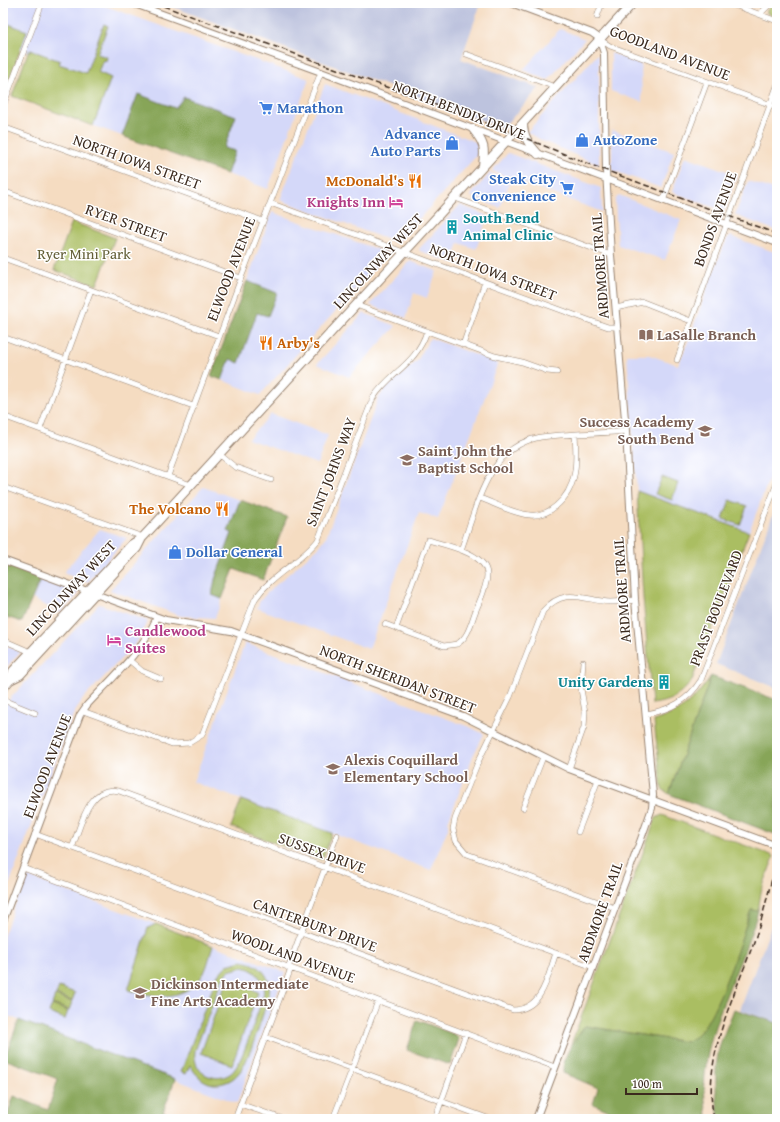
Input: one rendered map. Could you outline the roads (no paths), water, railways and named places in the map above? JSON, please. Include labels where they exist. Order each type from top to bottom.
[{"type":"main road","name":"LINCOLNWAY WEST","points":[[3,688],[10,680],[13,671],[34,653],[91,592],[132,544],[142,538],[455,198],[599,38],[633,3]]},
{"type":"main road","points":[[523,123],[523,132],[528,142],[538,154]]},
{"type":"main road","points":[[473,130],[483,141],[483,166]]},
{"type":"street","points":[[3,106],[42,3]]},
{"type":"street","name":"NORTH BENDIX DRIVE","points":[[132,3],[321,72],[777,243]]},
{"type":"street","name":"GOODLAND AVENUE","points":[[511,3],[592,33],[610,46],[777,107]]},
{"type":"street","points":[[597,17],[602,3]]},
{"type":"street","points":[[729,3],[777,21]]},
{"type":"street","points":[[760,14],[771,3]]},
{"type":"street","name":"ARDMORE TRAIL","points":[[536,1119],[615,908],[653,800],[635,600],[626,431],[611,255],[607,180],[604,53],[599,38]]},
{"type":"street","points":[[466,54],[555,87]]},
{"type":"street","name":"ELWOOD AVENUE","points":[[168,476],[219,336],[321,72]]},
{"type":"street","points":[[663,201],[707,82]]},
{"type":"street","name":"BONDS AVENUE","points":[[677,360],[777,86]]},
{"type":"street","name":"NORTH IOWA STREET","points":[[3,126],[263,221]]},
{"type":"street","name":"RYER STREET","points":[[3,191],[241,278]]},
{"type":"street","points":[[455,198],[611,255]]},
{"type":"street","name":"NORTH IOWA STREET","points":[[270,203],[602,325],[617,327]]},
{"type":"street","points":[[3,258],[219,336]]},
{"type":"street","points":[[463,345],[485,282]]},
{"type":"street","points":[[40,430],[91,290]]},
{"type":"street","points":[[616,308],[642,302],[691,321]]},
{"type":"street","points":[[356,305],[495,356],[522,362],[547,371],[557,372]]},
{"type":"street","name":"SAINT JOHNS WAY","points":[[83,711],[178,745],[194,741],[202,736],[252,606],[262,590],[309,550],[318,540],[373,398],[382,386],[414,357],[421,347],[427,331]]},
{"type":"street","points":[[3,337],[193,406]]},
{"type":"street","points":[[3,416],[191,485]]},
{"type":"street","points":[[461,550],[491,471],[507,452],[526,440],[541,437],[626,431]]},
{"type":"street","points":[[480,498],[529,515],[541,515],[551,510],[565,497],[574,479],[576,463],[574,435]]},
{"type":"street","points":[[219,454],[235,467],[272,480]]},
{"type":"street","name":"PRAST BOULEVARD","points":[[646,714],[677,705],[689,696],[701,680],[777,483]]},
{"type":"street","points":[[3,487],[142,538]]},
{"type":"street","points":[[385,624],[444,646],[457,644],[464,639],[486,583],[487,575],[485,566],[480,559],[461,550],[428,540],[396,628]]},
{"type":"street","name":"NORTH SHERIDAN STREET","points":[[3,560],[157,617],[177,623],[223,628],[241,634],[463,716],[569,769],[777,846]]},
{"type":"street","points":[[615,908],[473,856],[463,851],[456,841],[453,829],[455,819],[478,762],[510,697],[539,618],[547,607],[559,599],[568,596],[580,596],[610,602],[635,600]]},
{"type":"street","name":"ELWOOD AVENUE","points":[[3,921],[83,711],[145,642],[157,617]]},
{"type":"street","points":[[3,640],[34,653]]},
{"type":"street","points":[[129,660],[142,671],[161,679]]},
{"type":"street","points":[[569,769],[584,727],[585,712],[581,689],[583,662]]},
{"type":"street","points":[[3,700],[35,713]]},
{"type":"street","points":[[523,808],[543,757]]},
{"type":"street","points":[[578,832],[598,780]]},
{"type":"street","name":"SUSSEX DRIVE","points":[[72,848],[94,797],[105,790],[116,790],[593,967]]},
{"type":"street","name":"CANTERBURY DRIVE","points":[[35,834],[513,1010],[529,1007],[538,1000],[556,953]]},
{"type":"street","points":[[235,1119],[266,1037],[301,933],[337,835]]},
{"type":"street","name":"WOODLAND AVENUE","points":[[23,868],[555,1067]]},
{"type":"street","points":[[334,1119],[378,1001]]},
{"type":"street","points":[[435,1119],[466,1033]]},
{"type":"street","points":[[266,1037],[490,1119]]},
{"type":"street","points":[[240,1104],[283,1119]]},
{"type":"railway","points":[[155,3],[513,133],[586,163],[777,234]]},
{"type":"railway","points":[[714,1119],[711,1095],[712,1071],[717,1047],[731,1001],[757,933],[777,863]]},
{"type":"place","name":"Marathon","points":[[266,108]]},
{"type":"place","name":"AutoZone","points":[[582,140]]},
{"type":"place","name":"Advance Auto Parts","points":[[452,143]]},
{"type":"place","name":"McDonald's","points":[[415,181]]},
{"type":"place","name":"Steak City Convenience","points":[[567,188]]},
{"type":"place","name":"Knights Inn","points":[[396,202]]},
{"type":"place","name":"South Bend Animal Clinic","points":[[452,227]]},
{"type":"place","name":"LaSalle Branch","points":[[646,335]]},
{"type":"place","name":"Arby's","points":[[266,343]]},
{"type":"place","name":"Success Academy South Bend","points":[[705,431]]},
{"type":"place","name":"Saint John the Baptist School","points":[[407,460]]},
{"type":"place","name":"The Volcano","points":[[222,509]]},
{"type":"place","name":"Dollar General","points":[[175,552]]},
{"type":"place","name":"Candlewood Suites","points":[[114,640]]},
{"type":"place","name":"Unity Gardens","points":[[664,682]]},
{"type":"place","name":"Alexis Coquillard Elementary School","points":[[333,769]]},
{"type":"place","name":"Dickinson Intermediate Fine Arts Academy","points":[[140,993]]},
{"type":"park label","name":"Ryer Mini Park","points":[[84,254]]}]
